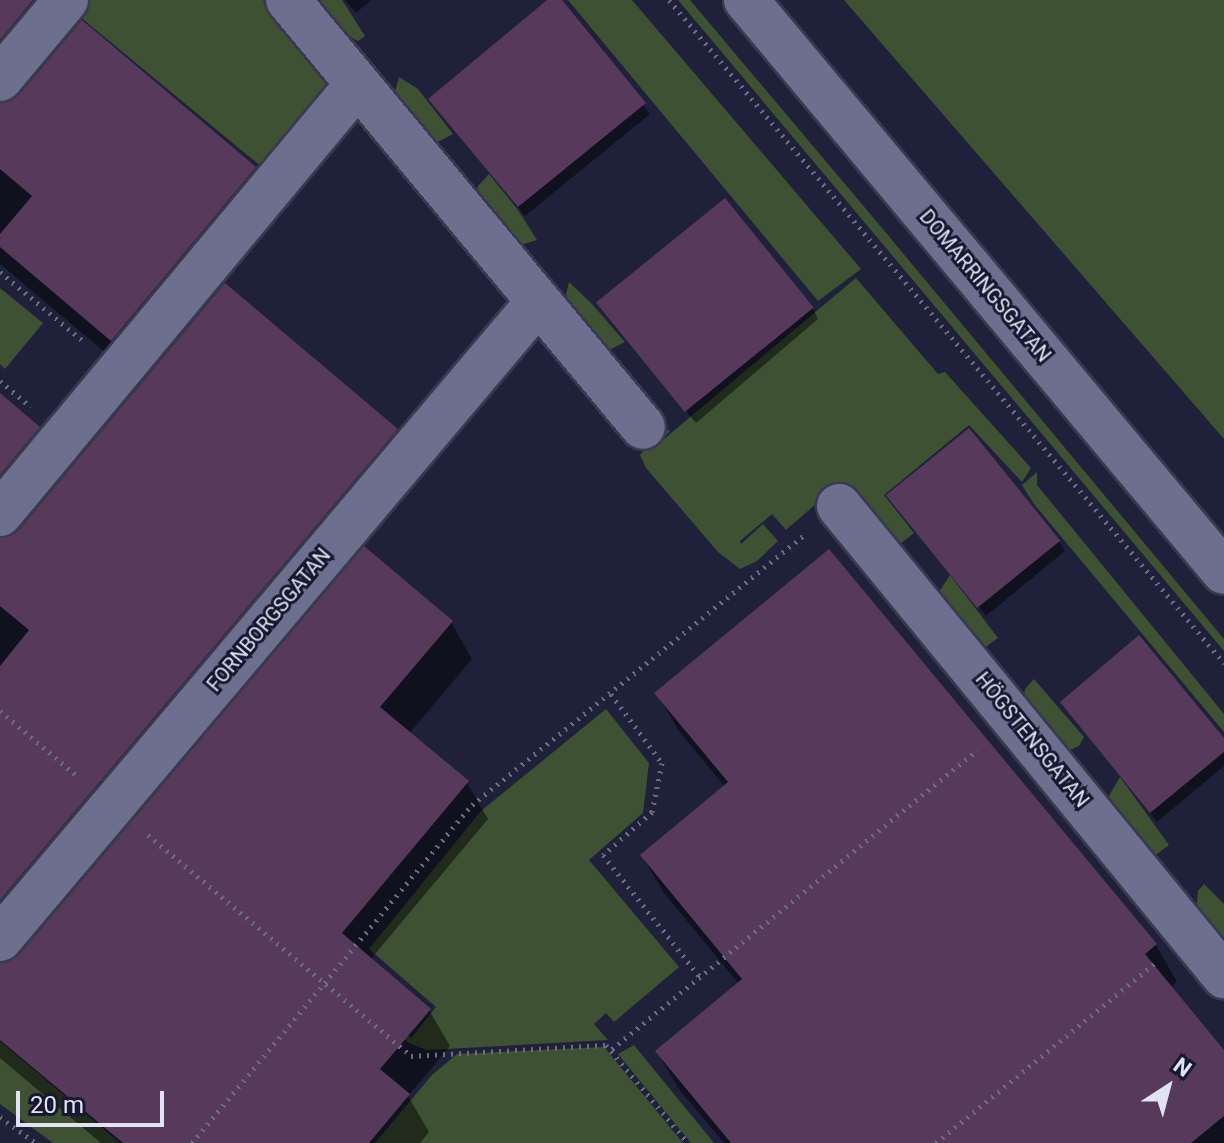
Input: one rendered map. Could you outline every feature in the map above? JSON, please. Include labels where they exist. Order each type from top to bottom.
[{"type":"street","points":[[0,79],[66,0]]},
{"type":"street","points":[[288,0],[356,86],[643,427]]},
{"type":"street","name":"DOMARRINGSGATAN","points":[[746,0],[1224,572]]},
{"type":"street","points":[[0,514],[356,86]]},
{"type":"street","name":"FORNBORGSGATAN","points":[[0,939],[538,302]]},
{"type":"street","name":"HÖGSTENSGATAN","points":[[839,506],[1224,976]]},
{"type":"path","points":[[669,0],[1224,663]]},
{"type":"path","points":[[0,272],[119,371]]},
{"type":"path","points":[[192,1143],[472,805],[839,506]]},
{"type":"path","points":[[611,694],[662,763],[652,812],[603,855],[701,978]]},
{"type":"path","points":[[0,711],[411,1056],[606,1045],[688,1143]]},
{"type":"path","points":[[612,1049],[1015,718]]},
{"type":"path","points":[[936,1143],[1190,934]]},
{"type":"path","points":[[0,1117],[36,1143]]},
{"type":"green space","points":[[82,0],[263,0],[338,89],[269,173],[73,11]]},
{"type":"green space","points":[[311,0],[342,0],[365,36],[358,41],[335,29]]},
{"type":"green space","points":[[568,0],[632,0],[861,269],[818,301]]},
{"type":"green space","points":[[678,0],[690,0],[882,228],[1224,639],[1224,651]]},
{"type":"green space","points":[[844,0],[1224,0],[1224,439]]},
{"type":"green space","points":[[399,77],[418,89],[453,134],[434,144],[393,99]]},
{"type":"green space","points":[[489,174],[537,240],[524,244],[515,241],[476,196],[478,186]]},
{"type":"green space","points":[[856,278],[938,374],[945,372],[1031,468],[1022,482],[969,425],[884,495],[914,533],[900,544],[893,543],[840,483],[786,530],[772,514],[740,541],[741,544],[763,524],[778,541],[757,561],[740,569],[718,552],[646,468],[640,455],[662,427],[670,431],[658,444]]},
{"type":"green space","points":[[569,282],[625,342],[611,349],[600,347],[569,307],[566,294]]},
{"type":"green space","points":[[0,288],[43,323],[5,369],[0,364]]},
{"type":"green space","points":[[1037,472],[1037,485],[1224,714],[1224,732],[1034,504],[1022,485]]},
{"type":"green space","points":[[950,575],[998,638],[981,650],[937,595]]},
{"type":"green space","points":[[1034,679],[1084,737],[1079,746],[1065,752],[1023,702],[1025,689]]},
{"type":"green space","points":[[606,709],[649,763],[643,813],[589,860],[679,967],[614,1022],[606,1013],[594,1024],[608,1040],[427,1050],[409,1043],[377,1016],[380,1013],[411,1038],[436,1007],[369,949],[481,811]]},
{"type":"green space","points":[[1120,777],[1169,845],[1157,854],[1152,854],[1106,801]]},
{"type":"green space","points":[[1204,884],[1224,904],[1224,945],[1196,911],[1198,891]]},
{"type":"green space","points":[[0,1041],[120,1143],[53,1143],[0,1104]]},
{"type":"green space","points":[[634,1045],[714,1143],[691,1143],[618,1054]]},
{"type":"green space","points":[[604,1047],[683,1143],[375,1143],[432,1075],[457,1054]]},
{"type":"building","points":[[0,0],[33,0],[0,40]]},
{"type":"building","points":[[547,0],[562,0],[646,103],[518,207],[428,99]]},
{"type":"building","points":[[82,20],[256,167],[111,341],[0,247],[0,234],[32,196],[0,169],[0,103],[19,95]]},
{"type":"building","points":[[725,198],[814,308],[685,412],[596,302]]},
{"type":"building","points":[[225,283],[398,429],[0,900],[0,666],[29,630],[0,606],[0,538],[19,530]]},
{"type":"building","points":[[0,393],[40,427],[0,475]]},
{"type":"building","points":[[969,428],[1060,541],[977,608],[886,495]]},
{"type":"building","points":[[364,546],[453,621],[380,707],[469,781],[342,933],[431,1009],[380,1069],[410,1094],[369,1143],[123,1143],[0,1040],[0,963],[19,955]]},
{"type":"building","points":[[829,549],[1157,944],[1145,954],[1224,1050],[1224,1116],[1191,1143],[731,1143],[655,1051],[742,979],[640,855],[728,782],[654,693]]},
{"type":"building","points":[[1139,635],[1224,738],[1224,752],[1150,813],[1060,702]]}]
